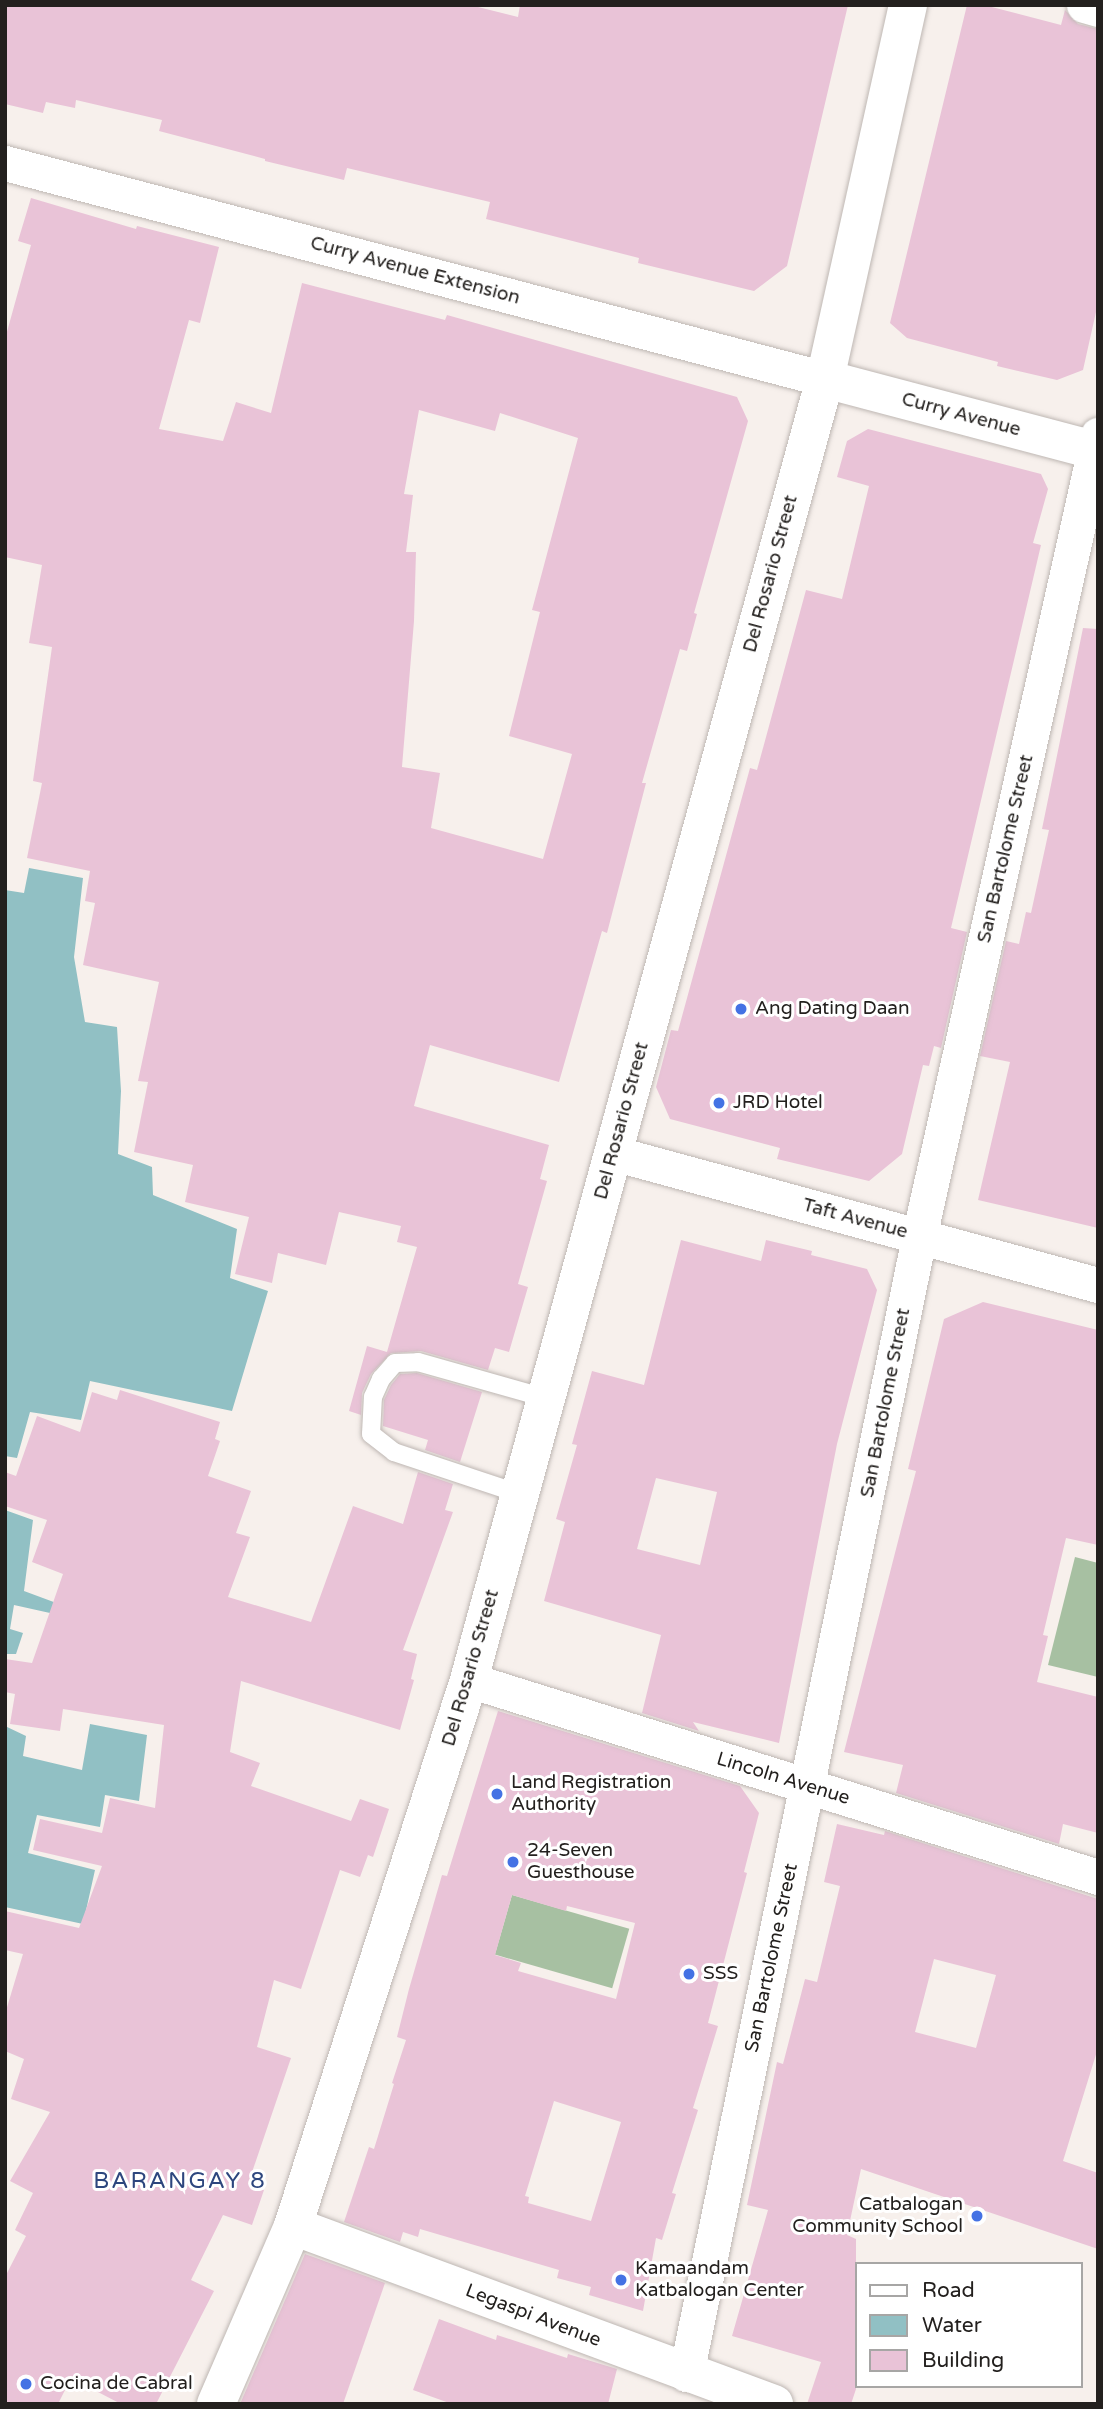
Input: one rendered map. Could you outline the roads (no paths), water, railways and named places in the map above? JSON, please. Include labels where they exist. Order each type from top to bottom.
[{"type":"street","name":"Del Rosario Street","points":[[216,2404],[293,2226],[469,1680],[825,379],[908,5]]},
{"type":"street","points":[[1084,5],[1098,9]]},
{"type":"street","name":"Curry Avenue Extension","points":[[5,163],[825,379]]},
{"type":"street","name":"Curry Avenue","points":[[825,379],[1097,445]]},
{"type":"street","name":"San Bartolome Street","points":[[686,2374],[919,1237],[1097,445]]},
{"type":"street","name":"Taft Avenue","points":[[613,1153],[1098,1285]]},
{"type":"street","name":"Lincoln Avenue","points":[[469,1680],[1098,1877]]},
{"type":"street","name":"Legaspi Avenue","points":[[293,2226],[686,2374],[774,2404]]},
{"type":"lane","points":[[520,1494],[394,1452],[371,1434],[373,1397],[381,1379],[395,1363],[418,1362],[545,1398]]},
{"type":"water","points":[[29,868],[83,878],[74,957],[85,1022],[117,1027],[121,1091],[118,1154],[152,1167],[153,1195],[237,1229],[230,1278],[268,1291],[232,1411],[90,1381],[81,1420],[30,1412],[17,1458],[5,1456],[5,890],[24,893]]},
{"type":"water","points":[[5,1510],[33,1520],[24,1591],[86,1614],[86,1621],[14,1605],[10,1629],[23,1633],[16,1654],[5,1654]]},
{"type":"water","points":[[90,1724],[147,1735],[139,1801],[105,1795],[100,1827],[37,1815],[28,1853],[95,1870],[83,1924],[5,1907],[5,1726],[26,1736],[23,1756],[82,1770]]},
{"type":"place","name":"Ang Dating Daan","points":[[741,1009]]},
{"type":"place","name":"JRD Hotel","points":[[719,1103]]},
{"type":"place","name":"Land Registration Authority","points":[[497,1794]]},
{"type":"place","name":"24-Seven Guesthouse","points":[[513,1862]]},
{"type":"place","name":"SSS","points":[[689,1974]]},
{"type":"place","name":"Catbalogan Community School","points":[[977,2216]]},
{"type":"place","name":"Kamaandam Katbalogan Center","points":[[621,2280]]},
{"type":"place","name":"Cocina de Cabral","points":[[26,2384]]},
{"type":"district","name":"BARANGAY 8","points":[[180,2181]]}]
